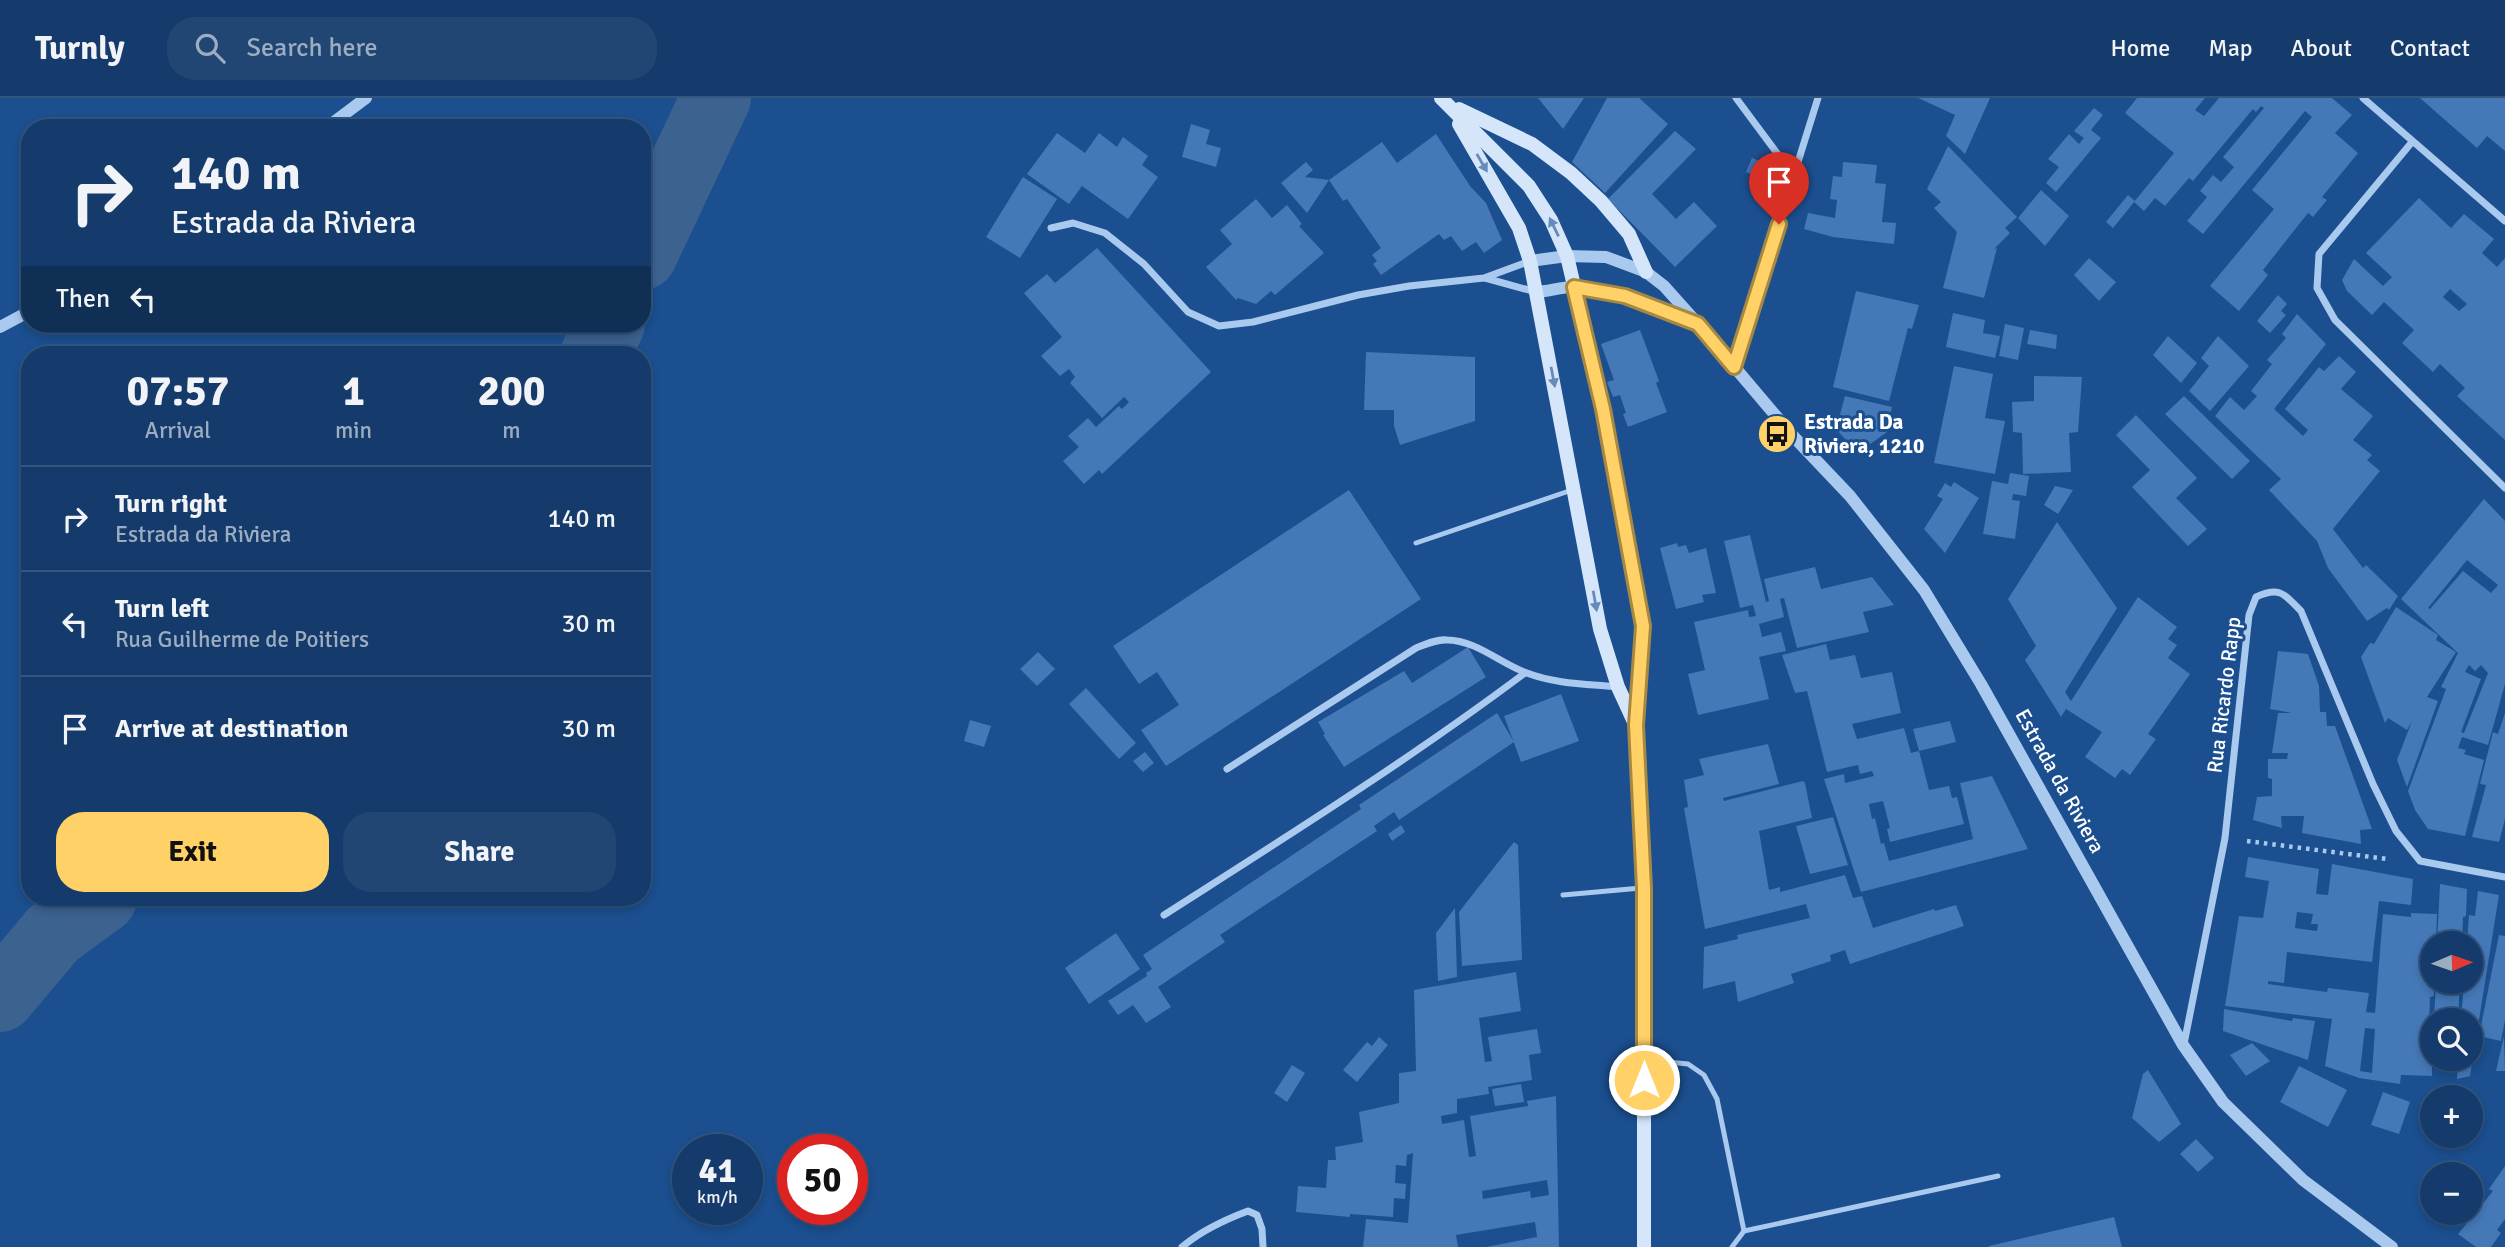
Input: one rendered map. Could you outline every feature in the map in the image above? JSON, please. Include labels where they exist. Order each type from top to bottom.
[{"type":"main road","points":[[1444,101],[1529,186],[1552,220],[1567,256],[1603,409],[1643,626],[1636,725],[1644,888],[1644,1247]]},
{"type":"main road","points":[[1444,101],[1519,228],[1530,261],[1600,629],[1618,687],[1636,725]]},
{"type":"main road","points":[[1444,101],[1532,144],[1571,173],[1601,201],[1629,234],[1646,272]]},
{"type":"street","points":[[338,119],[366,98]]},
{"type":"street","points":[[1736,98],[1794,176]]},
{"type":"street","points":[[1734,367],[1818,98]]},
{"type":"street","points":[[2364,98],[2505,221]]},
{"type":"street","points":[[2412,142],[2319,254],[2317,288],[2335,320],[2505,488]]},
{"type":"street","points":[[1051,228],[1073,223],[1105,233],[1144,264],[1188,312],[1219,326],[1254,322],[1371,293],[1484,278],[1530,261]]},
{"type":"street","name":"Estrada da Riviera","points":[[1530,261],[1567,256],[1606,257],[1646,272],[1664,286],[1793,436],[1850,496],[1924,590],[1981,684],[2183,1045],[2223,1102],[2303,1180],[2392,1247]]},
{"type":"street","points":[[1484,278],[1536,292]]},
{"type":"street","name":"Estrada da Riviera","points":[[1536,292],[1574,287],[1625,296],[1698,324]]},
{"type":"street","points":[[0,327],[21,316]]},
{"type":"street","name":"Rua Ricardo Rapp","points":[[2183,1045],[2225,838],[2249,615],[2256,597],[2270,591],[2283,593],[2301,611],[2384,807],[2396,831],[2420,861]]},
{"type":"street","points":[[1227,769],[1416,648],[1433,642],[1449,639],[1474,647],[1525,673],[1547,679],[1618,687]]},
{"type":"street","points":[[1164,915],[1356,793],[1446,732],[1525,673]]},
{"type":"street","points":[[2420,861],[2505,877]]},
{"type":"street","points":[[1182,1247],[1196,1235],[1248,1211],[1257,1215],[1262,1229],[1263,1247]]},
{"type":"lane","points":[[1416,543],[1575,489]]},
{"type":"lane","points":[[1563,895],[1644,888]]},
{"type":"lane","points":[[1644,1060],[1688,1063],[1704,1075],[1717,1099],[1744,1231]]},
{"type":"lane","points":[[1732,1247],[1744,1231],[1998,1176]]},
{"type":"path","points":[[2225,838],[2372,858],[2420,861]]},
{"type":"building","points":[[1538,98],[1584,98],[1563,129]]},
{"type":"building","points":[[1607,98],[1639,98],[1668,124],[1605,193],[1572,162]]},
{"type":"building","points":[[1918,98],[1990,98],[1965,154],[1946,136],[1955,115]]},
{"type":"building","points":[[2137,98],[2205,98],[2195,110],[2204,116],[2219,98],[2332,98],[2352,115],[2335,133],[2358,153],[2322,197],[2327,200],[2313,217],[2308,213],[2263,270],[2268,275],[2239,311],[2210,286],[2274,209],[2252,190],[2312,117],[2305,111],[2203,234],[2187,221],[2207,197],[2200,191],[2213,175],[2221,182],[2234,167],[2223,157],[2264,108],[2261,106],[2256,112],[2253,109],[2193,181],[2189,178],[2165,206],[2155,198],[2144,211],[2134,202],[2174,153],[2125,113]]},
{"type":"building","points":[[2420,98],[2505,98],[2505,151],[2487,136],[2477,148]]},
{"type":"building","points":[[2094,108],[2103,115],[2091,130],[2101,138],[2056,192],[2046,183],[2059,167],[2048,159],[2069,134],[2079,144],[2084,138],[2074,131]]},
{"type":"building","points":[[1191,124],[1210,130],[1206,144],[1221,148],[1216,167],[1182,157]]},
{"type":"building","points":[[1675,131],[1696,149],[1652,194],[1676,219],[1694,202],[1717,226],[1675,267],[1608,199]]},
{"type":"building","points":[[1057,133],[1085,153],[1099,133],[1117,147],[1123,137],[1148,156],[1142,165],[1158,177],[1128,219],[1082,186],[1069,204],[1027,174]]},
{"type":"building","points":[[1436,134],[1470,186],[1486,203],[1502,240],[1484,253],[1476,242],[1462,251],[1451,236],[1444,240],[1439,234],[1381,275],[1373,264],[1377,261],[1372,255],[1381,248],[1347,199],[1343,201],[1329,180],[1382,142],[1397,163]]},
{"type":"building","points":[[1948,146],[2017,217],[2005,228],[2010,233],[1994,249],[1997,248],[1984,298],[1943,288],[1957,232],[1934,208],[1941,202],[1927,189]]},
{"type":"building","points":[[1752,158],[1765,163],[1758,177],[1746,172]]},
{"type":"building","points":[[1306,162],[1313,170],[1305,177],[1329,180],[1307,213],[1281,183]]},
{"type":"building","points":[[1843,162],[1877,165],[1875,183],[1886,184],[1882,222],[1896,223],[1894,244],[1833,237],[1804,229],[1808,213],[1835,218],[1837,200],[1830,199],[1833,176],[1842,177]]},
{"type":"building","points":[[1023,177],[1057,199],[1020,258],[986,237]]},
{"type":"building","points":[[2041,190],[2069,216],[2045,246],[2018,218]]},
{"type":"building","points":[[2128,195],[2135,201],[2113,228],[2106,222]]},
{"type":"building","points":[[2419,198],[2451,228],[2464,214],[2494,239],[2482,253],[2497,267],[2505,258],[2505,440],[2457,396],[2465,388],[2440,364],[2433,372],[2402,343],[2414,330],[2384,302],[2372,315],[2347,291],[2342,280],[2354,259],[2383,286],[2392,277],[2366,253]],"holes":[[[2450,289],[2467,304],[2459,311],[2443,297]]]},
{"type":"building","points":[[1256,199],[1272,218],[1287,205],[1302,224],[1299,226],[1324,253],[1275,295],[1271,291],[1256,304],[1238,298],[1236,300],[1206,267],[1232,244],[1220,230]]},
{"type":"building","points":[[1097,248],[1211,372],[1102,474],[1099,470],[1084,484],[1063,461],[1079,447],[1068,436],[1088,418],[1096,427],[1119,406],[1122,409],[1129,402],[1124,397],[1102,418],[1070,383],[1075,377],[1069,369],[1060,376],[1041,356],[1062,337],[1024,293],[1047,274],[1055,283]]},
{"type":"building","points":[[2089,258],[2116,282],[2099,301],[2074,275]]},
{"type":"building","points":[[1856,291],[1919,305],[1912,329],[1908,328],[1889,401],[1833,387]]},
{"type":"building","points":[[2278,295],[2287,304],[2281,311],[2286,315],[2270,333],[2257,321]]},
{"type":"building","points":[[1953,313],[1985,320],[1983,333],[2000,336],[1995,358],[1946,347]]},
{"type":"building","points":[[2297,314],[2326,344],[2274,409],[2303,436],[2308,430],[2285,409],[2319,367],[2324,371],[2339,356],[2356,372],[2341,389],[2373,416],[2353,440],[2372,455],[2367,460],[2380,471],[2333,529],[2363,568],[2366,565],[2398,596],[2389,610],[2387,608],[2367,621],[2328,568],[2317,541],[2269,490],[2281,479],[2215,416],[2230,397],[2244,410],[2257,396],[2251,391],[2272,364],[2267,360],[2286,338],[2282,334]]},
{"type":"building","points":[[2005,324],[2024,328],[2018,360],[1999,356]]},
{"type":"building","points":[[1640,330],[1667,412],[1628,427],[1620,395],[1613,397],[1607,382],[1614,380],[1601,344]]},
{"type":"building","points":[[2030,330],[2057,335],[2056,349],[2027,344]]},
{"type":"building","points":[[2168,336],[2197,363],[2181,383],[2153,355]]},
{"type":"building","points":[[2218,336],[2249,366],[2210,411],[2189,391],[2209,366],[2201,358]]},
{"type":"building","points":[[1366,352],[1475,357],[1475,421],[1400,445],[1394,426],[1394,410],[1364,410]]},
{"type":"building","points":[[1954,366],[1993,374],[1985,418],[2005,421],[1995,474],[1934,463]]},
{"type":"building","points":[[2034,376],[2082,377],[2078,432],[2069,433],[2071,472],[2023,474],[2022,433],[2013,432],[2012,402],[2034,401]]},
{"type":"building","points":[[1845,396],[1892,407],[1887,432],[1866,447],[1855,450],[1836,429]]},
{"type":"building","points":[[2184,396],[2250,461],[2232,479],[2165,414]]},
{"type":"building","points":[[2136,415],[2197,478],[2176,498],[2207,529],[2188,546],[2132,487],[2150,470],[2116,435]]},
{"type":"building","points":[[2010,473],[2029,476],[2026,496],[2013,494],[2012,500],[2020,501],[2015,539],[1983,534],[1992,481],[2008,484]]},
{"type":"building","points":[[1954,482],[1979,498],[1945,553],[1924,529],[1943,499],[1937,496],[1945,483],[1951,487]]},
{"type":"building","points":[[2055,486],[2073,490],[2058,514],[2044,505]]},
{"type":"building","points":[[1349,490],[1421,599],[1166,766],[1141,730],[1179,705],[1157,672],[1139,684],[1113,646]]},
{"type":"building","points":[[2484,499],[2505,521],[2505,684],[2488,745],[2462,737],[2458,748],[2466,750],[2464,754],[2484,760],[2465,836],[2428,829],[2415,810],[2408,791],[2446,689],[2441,687],[2458,653],[2401,599]],"holes":[[[2467,560],[2498,585],[2491,593],[2463,571],[2430,609],[2428,608]],[[2469,665],[2475,671],[2481,665],[2488,673],[2464,733],[2461,732],[2481,679],[2465,672]]]},
{"type":"building","points":[[2057,522],[2117,608],[2065,692],[2071,701],[2138,597],[2177,627],[2168,639],[2177,645],[2168,658],[2190,674],[2148,734],[2156,739],[2130,775],[2122,769],[2115,778],[2085,757],[2102,732],[2066,709],[2061,717],[2025,660],[2036,646],[2008,599]]},
{"type":"building","points":[[1750,535],[1766,602],[1769,601],[1764,579],[1815,567],[1821,589],[1872,577],[1894,605],[1863,612],[1869,632],[1797,648],[1784,598],[1780,599],[1784,617],[1759,624],[1762,637],[1781,632],[1786,651],[1759,657],[1769,699],[1698,715],[1688,674],[1705,670],[1694,622],[1748,610],[1749,617],[1756,616],[1753,605],[1740,608],[1724,541]]},
{"type":"building","points":[[1677,543],[1678,547],[1686,545],[1689,553],[1706,548],[1716,593],[1702,595],[1704,602],[1676,609],[1660,548]]},
{"type":"building","points":[[2396,607],[2438,635],[2436,640],[2456,652],[2427,697],[2438,701],[2407,787],[2397,760],[2412,721],[2407,730],[2388,718],[2385,723],[2361,657],[2370,643],[2374,644]]},
{"type":"building","points":[[1826,644],[1830,660],[1855,655],[1861,678],[1892,672],[1901,713],[1852,724],[1857,739],[1904,728],[1911,753],[1919,751],[1929,790],[1949,786],[1952,798],[1957,797],[1964,824],[1890,842],[1887,829],[1890,828],[1883,801],[1869,804],[1872,819],[1875,818],[1881,844],[1884,843],[1889,861],[1973,839],[1960,783],[1992,776],[2028,849],[1861,892],[1824,779],[1844,774],[1845,783],[1874,776],[1872,771],[1860,774],[1858,765],[1827,772],[1807,691],[1795,693],[1782,655]]},
{"type":"building","points":[[1468,647],[1486,677],[1344,767],[1323,735],[1325,734],[1318,722],[1404,671],[1412,683]]},
{"type":"building","points":[[2278,651],[2308,654],[2319,686],[2320,712],[2326,712],[2327,726],[2335,726],[2372,829],[2360,830],[2361,844],[2302,833],[2304,816],[2281,816],[2282,828],[2253,820],[2257,797],[2272,796],[2268,759],[2287,759],[2288,753],[2272,753],[2278,713],[2292,713],[2270,709]]},
{"type":"building","points":[[1038,652],[1055,669],[1037,686],[1020,669]]},
{"type":"building","points":[[1086,688],[1136,743],[1119,759],[1069,704]]},
{"type":"building","points":[[1561,694],[1579,741],[1521,762],[1504,716]]},
{"type":"building","points":[[1497,713],[1514,742],[1399,820],[1394,812],[1374,826],[1377,831],[1220,935],[1225,942],[1158,987],[1171,1007],[1146,1023],[1133,1005],[1118,1015],[1108,1001],[1147,976],[1146,973],[1152,969],[1143,955],[1361,809],[1359,805]]},
{"type":"building","points":[[2505,713],[2505,819],[2499,842],[2472,837],[2486,785],[2480,784],[2493,732],[2498,734]]},
{"type":"building","points":[[970,720],[991,726],[984,747],[964,741]]},
{"type":"building","points":[[1950,721],[1956,742],[1919,751],[1913,729]]},
{"type":"building","points":[[1768,744],[1779,784],[1723,798],[1724,801],[1803,781],[1805,783],[1812,818],[1759,831],[1769,890],[1780,887],[1780,892],[1845,875],[1853,898],[1862,896],[1873,928],[1956,905],[1964,926],[1850,964],[1845,950],[1830,955],[1831,961],[1791,974],[1794,983],[1738,1002],[1735,981],[1703,989],[1704,947],[1738,939],[1737,935],[1810,918],[1806,904],[1705,929],[1684,808],[1688,807],[1684,780],[1704,775],[1699,759]]},
{"type":"building","points":[[1145,752],[1154,763],[1143,772],[1133,761]]},
{"type":"building","points":[[1833,817],[1848,865],[1810,874],[1796,826]]},
{"type":"building","points":[[1401,825],[1405,832],[1392,841],[1388,834]]},
{"type":"building","points":[[1514,842],[1518,845],[1522,960],[1462,966],[1459,912]]},
{"type":"building","points":[[2248,857],[2319,869],[2316,894],[2328,895],[2332,864],[2413,879],[2411,905],[2379,901],[2372,962],[2287,952],[2284,983],[2268,981],[2268,984],[2327,992],[2328,988],[2369,993],[2366,1012],[2375,1013],[2383,914],[2411,917],[2411,913],[2437,914],[2436,931],[2420,931],[2420,994],[2434,996],[2430,997],[2430,1008],[2420,1008],[2420,1071],[2432,1071],[2432,1076],[2401,1075],[2400,1084],[2359,1078],[2325,1066],[2332,1019],[2225,1006],[2239,916],[2263,918],[2269,881],[2245,877]],"holes":[[[2297,912],[2313,914],[2311,924],[2318,924],[2317,931],[2295,928]],[[2365,1028],[2375,1029],[2372,1073],[2360,1071]]]},
{"type":"building","points":[[2440,884],[2467,889],[2462,931],[2438,931]]},
{"type":"building","points":[[2478,891],[2499,895],[2481,1008],[2462,1008],[2463,994],[2483,994],[2483,931],[2468,931],[2469,915],[2475,916]]},
{"type":"building","points":[[1455,908],[1457,977],[1438,981],[1436,933]]},
{"type":"building","points":[[1116,933],[1140,969],[1089,1004],[1065,968]]},
{"type":"building","points":[[2499,935],[2505,936],[2505,1020],[2501,1041],[2483,1037],[2483,1016]]},
{"type":"building","points":[[1516,972],[1521,1011],[1479,1018],[1485,1062],[1492,1061],[1488,1037],[1537,1029],[1541,1053],[1529,1055],[1532,1080],[1488,1087],[1489,1094],[1457,1099],[1457,1113],[1441,1116],[1442,1124],[1464,1120],[1469,1157],[1476,1156],[1470,1116],[1528,1106],[1527,1101],[1556,1096],[1559,1247],[1486,1247],[1537,1237],[1535,1222],[1456,1235],[1458,1247],[1363,1247],[1366,1219],[1408,1223],[1413,1153],[1407,1155],[1406,1166],[1396,1165],[1395,1183],[1406,1184],[1405,1199],[1394,1198],[1393,1217],[1350,1214],[1350,1217],[1296,1212],[1298,1186],[1326,1188],[1328,1160],[1336,1160],[1335,1147],[1363,1142],[1359,1112],[1399,1103],[1399,1073],[1416,1071],[1414,990]],"holes":[[[1547,1180],[1549,1195],[1531,1198],[1530,1191],[1483,1199],[1482,1191]]]},
{"type":"building","points":[[2435,994],[2459,994],[2459,1008],[2435,1008]]},
{"type":"building","points":[[2224,1009],[2292,1021],[2293,1018],[2315,1021],[2308,1060],[2223,1031]]},
{"type":"building","points":[[2504,1036],[2505,1071],[2496,1071]]},
{"type":"building","points":[[1379,1037],[1388,1045],[1357,1082],[1343,1070],[1367,1042],[1372,1046]]},
{"type":"building","points":[[2252,1043],[2270,1061],[2246,1076],[2230,1055]]},
{"type":"building","points":[[1292,1065],[1305,1073],[1287,1102],[1274,1093]]},
{"type":"building","points":[[2299,1066],[2347,1090],[2328,1127],[2280,1102]]},
{"type":"building","points":[[2148,1070],[2181,1124],[2159,1142],[2132,1118],[2143,1074]]},
{"type":"building","points":[[2458,1071],[2471,1071],[2470,1076],[2457,1079]]},
{"type":"building","points":[[1521,1084],[1524,1102],[1495,1106],[1492,1089]]},
{"type":"building","points":[[2383,1092],[2410,1102],[2399,1134],[2371,1125]]},
{"type":"building","points":[[2196,1139],[2214,1158],[2198,1172],[2180,1154]]},
{"type":"building","points":[[2505,1166],[2505,1219],[2497,1230],[2501,1233],[2491,1247],[2476,1247],[2458,1234],[2465,1225],[2483,1225],[2483,1203],[2493,1191],[2489,1189]]},
{"type":"building","points":[[2114,1217],[2122,1247],[1989,1247],[1989,1246]]},
{"type":"waterway","points":[[651,236],[716,98]]},
{"type":"waterway","points":[[599,346],[606,333]]},
{"type":"waterway","points":[[0,997],[53,934],[91,906]]},
{"type":"place","name":"Estrada Da Riviera, 1210","points":[[1777,434]]},
{"type":"route","points":[[1644,1080],[1644,888],[1636,725],[1643,626],[1603,409],[1574,287],[1625,296],[1698,324],[1734,367],[1779,224]]}]
